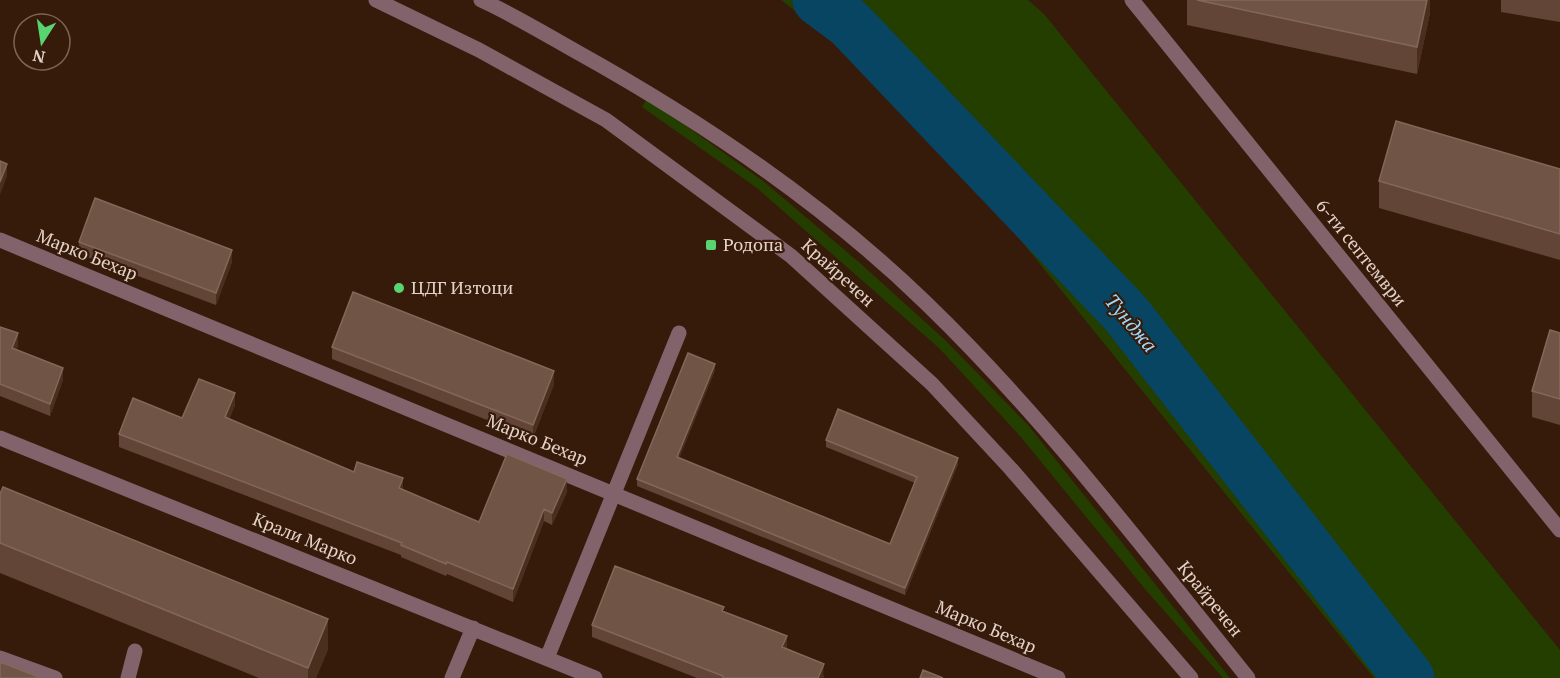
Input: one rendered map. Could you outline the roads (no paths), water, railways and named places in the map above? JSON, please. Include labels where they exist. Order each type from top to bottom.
[{"type":"street","name":"Крайречен","points":[[376,0],[479,50],[606,120],[791,256],[932,384],[1011,470],[1191,678]]},
{"type":"street","name":"Крайречен","points":[[481,0],[628,80],[740,149],[857,240],[975,353],[1070,456],[1248,678]]},
{"type":"street","name":"6-ти септември","points":[[1132,0],[1560,530]]},
{"type":"street","name":"Марко Бехар","points":[[0,240],[1058,678]]},
{"type":"street","points":[[547,658],[680,333]]},
{"type":"street","name":"Крали Марко","points":[[0,438],[595,678]]},
{"type":"street","points":[[452,678],[473,628]]},
{"type":"street","points":[[128,678],[135,651]]},
{"type":"street","points":[[0,658],[55,678]]},
{"type":"waterway","name":"Тунджа","points":[[818,0],[849,23],[1126,314],[1409,678]]},
{"type":"place","name":"Родопа","points":[[711,245]]},
{"type":"place","name":"ЦДГ Изтоци","points":[[399,288]]}]
